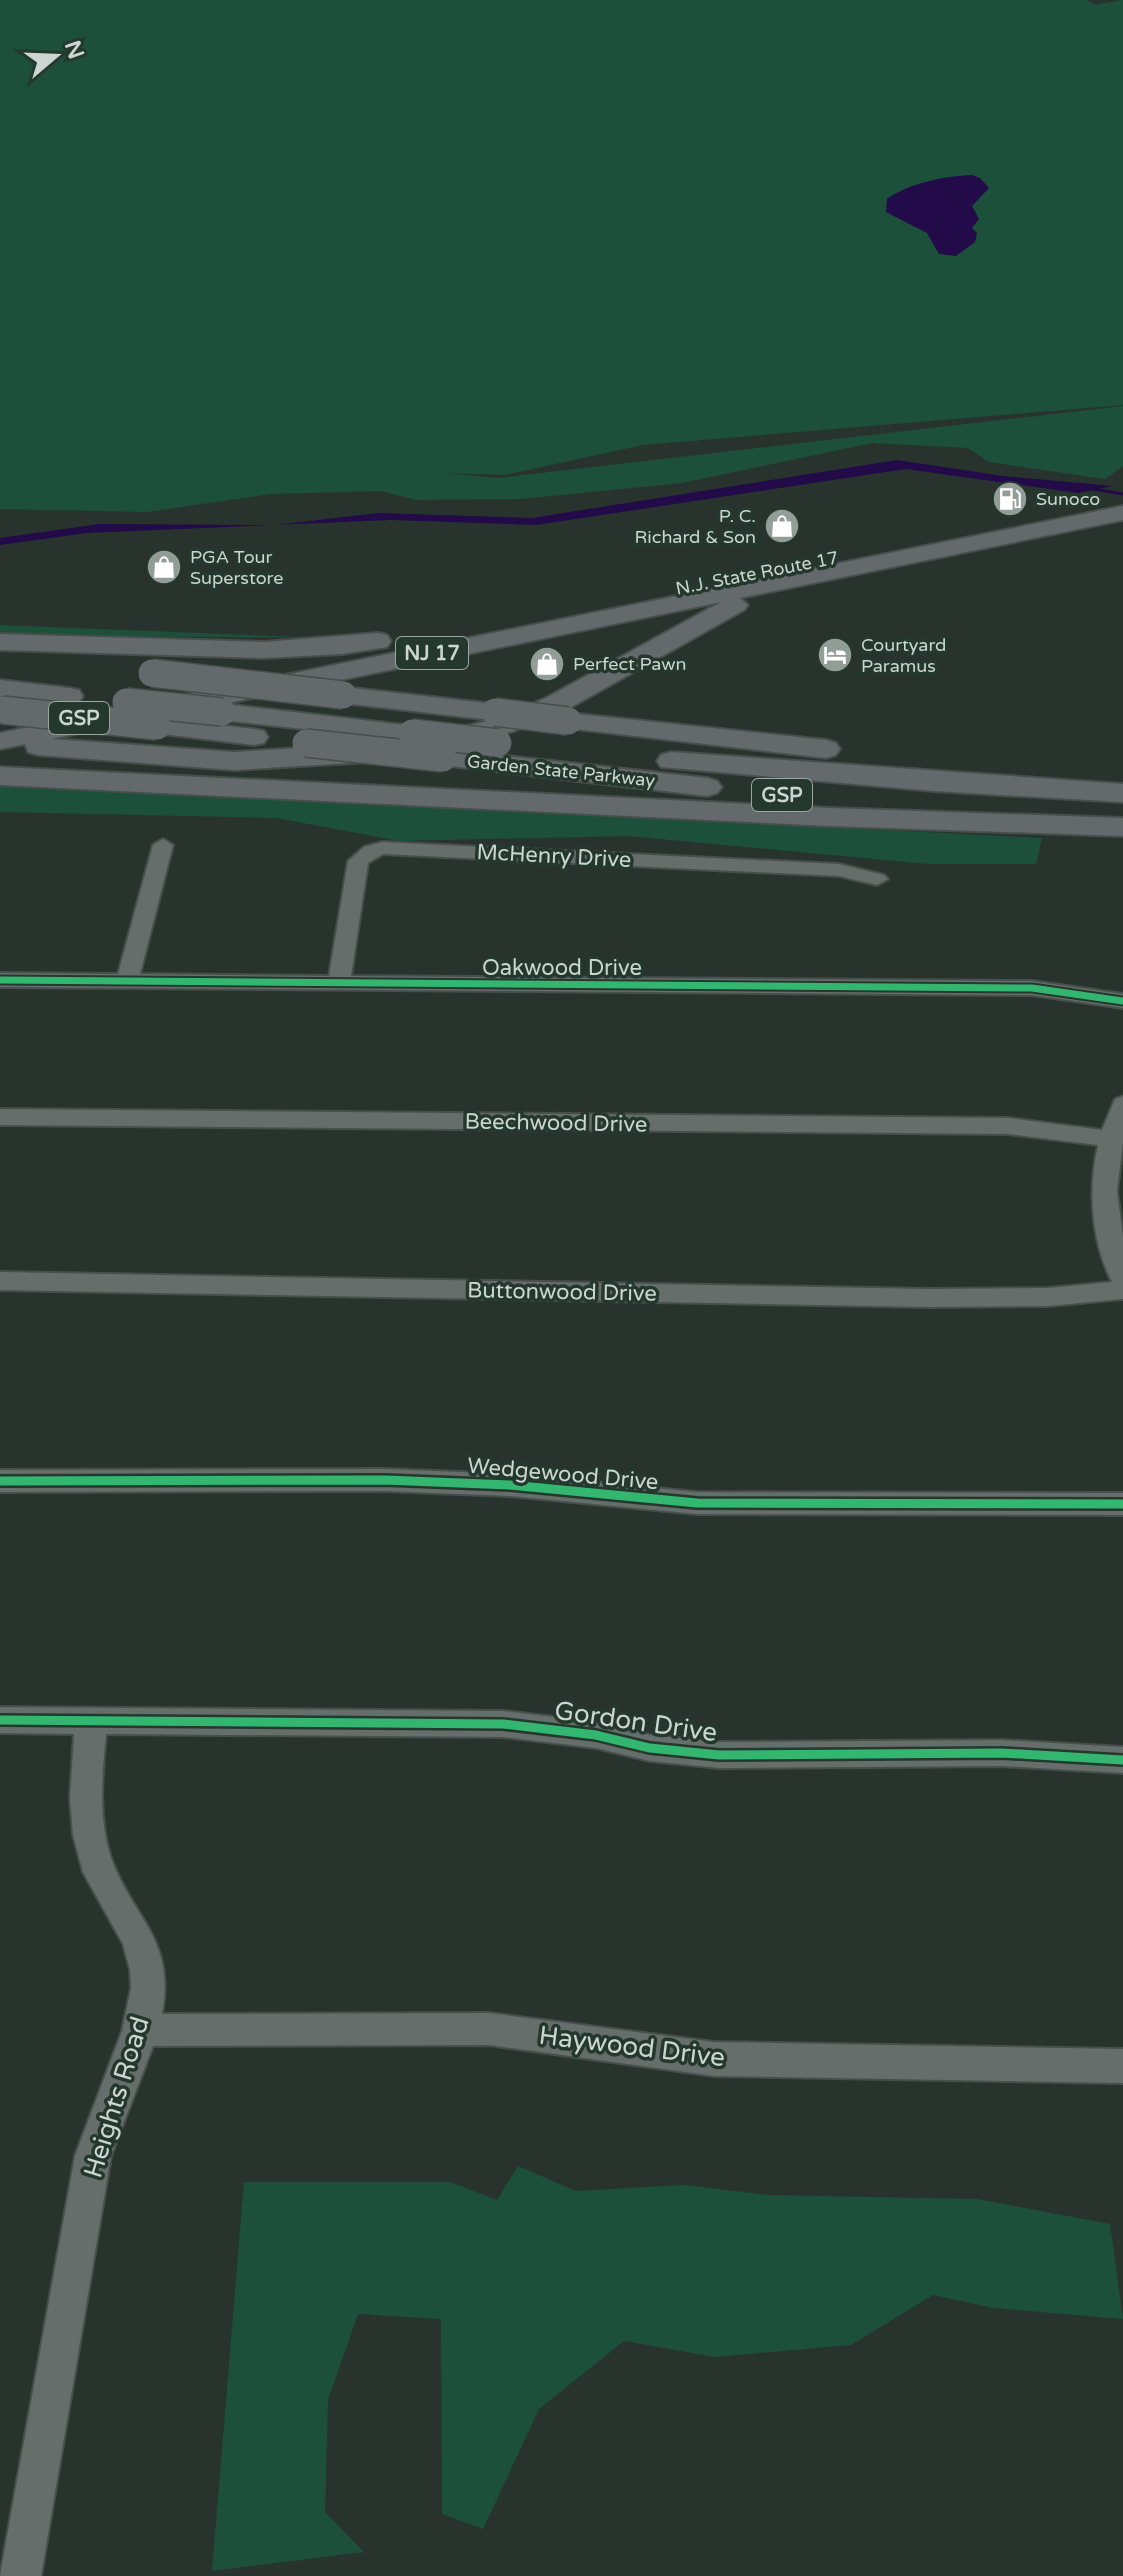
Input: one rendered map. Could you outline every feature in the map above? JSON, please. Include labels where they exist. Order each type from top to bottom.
[{"type":"highway","name":"NJ 17","points":[[0,742],[863,558],[1123,499]]},
{"type":"highway","name":"NJ 17","points":[[863,558],[1123,513]]},
{"type":"highway","name":"N.J. State Route 17","points":[[640,597],[863,558]]},
{"type":"highway","points":[[0,742],[206,760],[264,761],[382,752],[449,740],[504,725],[556,704],[723,610],[863,558]]},
{"type":"highway","name":"NJ 17","points":[[0,709],[640,597]]},
{"type":"highway","points":[[0,642],[253,650],[333,647],[640,597]]},
{"type":"highway","points":[[0,659],[74,664],[1123,781]]},
{"type":"highway","name":"Garden State Parkway","points":[[0,709],[69,696],[768,770],[1123,793]]},
{"type":"highway","name":"Garden State Parkway","points":[[0,709],[820,798],[1123,820]]},
{"type":"highway","points":[[0,776],[830,817],[1123,827]]},
{"type":"street","points":[[127,981],[163,845]]},
{"type":"street","name":"McHenry Drive","points":[[339,983],[358,861],[371,851],[382,848],[839,870],[877,879]]},
{"type":"street","name":"Oakwood Drive","points":[[0,980],[1032,988],[1123,1001]]},
{"type":"street","name":"Beechwood Drive","points":[[0,1117],[1008,1126],[1119,1120]]},
{"type":"street","points":[[1119,1120],[1103,1188],[1109,1243],[1123,1278]]},
{"type":"street","name":"Buttonwood Drive","points":[[0,1281],[930,1298],[1048,1297],[1123,1290]]},
{"type":"street","name":"Wedgewood Drive","points":[[0,1481],[385,1480],[510,1485],[697,1503],[1123,1504]]},
{"type":"street","name":"Gordon Drive","points":[[0,1720],[503,1724],[596,1735],[650,1748],[719,1755],[1002,1753],[1123,1760]]},
{"type":"street","name":"Heights Road","points":[[20,2576],[93,2156],[103,2120],[141,2030],[148,1986],[142,1947],[127,1915],[100,1874],[86,1832],[91,1722]]},
{"type":"street","name":"Haywood Drive","points":[[141,2030],[489,2029],[714,2059],[1123,2066]]},
{"type":"green space","points":[[0,0],[1087,0],[1095,5],[1123,0],[1123,405],[643,445],[505,475],[444,473],[498,478],[1123,406],[1123,466],[1105,479],[989,462],[968,448],[872,443],[682,483],[521,499],[417,500],[381,491],[271,494],[147,512],[0,509]]},
{"type":"green space","points":[[0,625],[323,638],[0,635]]},
{"type":"green space","points":[[0,785],[1042,838],[1036,864],[929,864],[628,836],[400,841],[276,818],[0,812]]},
{"type":"green space","points":[[518,2166],[576,2191],[684,2185],[768,2195],[977,2199],[1110,2224],[1123,2319],[993,2308],[933,2295],[851,2345],[715,2357],[624,2341],[539,2409],[483,2529],[442,2514],[441,2319],[358,2314],[328,2400],[325,2512],[364,2552],[212,2571],[244,2182],[450,2182],[497,2200]]},
{"type":"shaded area","points":[[972,175],[980,178],[989,188],[972,206],[979,219],[972,228],[977,233],[975,242],[956,256],[939,254],[927,233],[886,212],[887,199],[896,193],[939,179]]},
{"type":"shaded area","points":[[897,460],[1003,476],[1113,486],[1078,493],[906,469],[536,525],[391,520],[277,525],[378,513],[532,518]]},
{"type":"shaded area","points":[[100,524],[274,525],[87,533],[0,545],[0,538]]},
{"type":"waterway","points":[[1094,489],[1123,494]]},
{"type":"cycle path","points":[[0,980],[1032,988],[1123,1001]]},
{"type":"cycle path","points":[[0,1481],[385,1480],[510,1485],[697,1503],[1123,1504]]},
{"type":"cycle path","points":[[0,1720],[503,1724],[596,1735],[650,1748],[719,1755],[1002,1753],[1123,1760]]},
{"type":"place","name":"Sunoco","points":[[1010,499]]},
{"type":"place","name":"P. C. Richard & Son","points":[[782,526]]},
{"type":"place","name":"PGA Tour Superstore","points":[[164,567]]},
{"type":"place","name":"Courtyard Paramus","points":[[835,655]]},
{"type":"place","name":"Perfect Pawn","points":[[547,664]]}]
